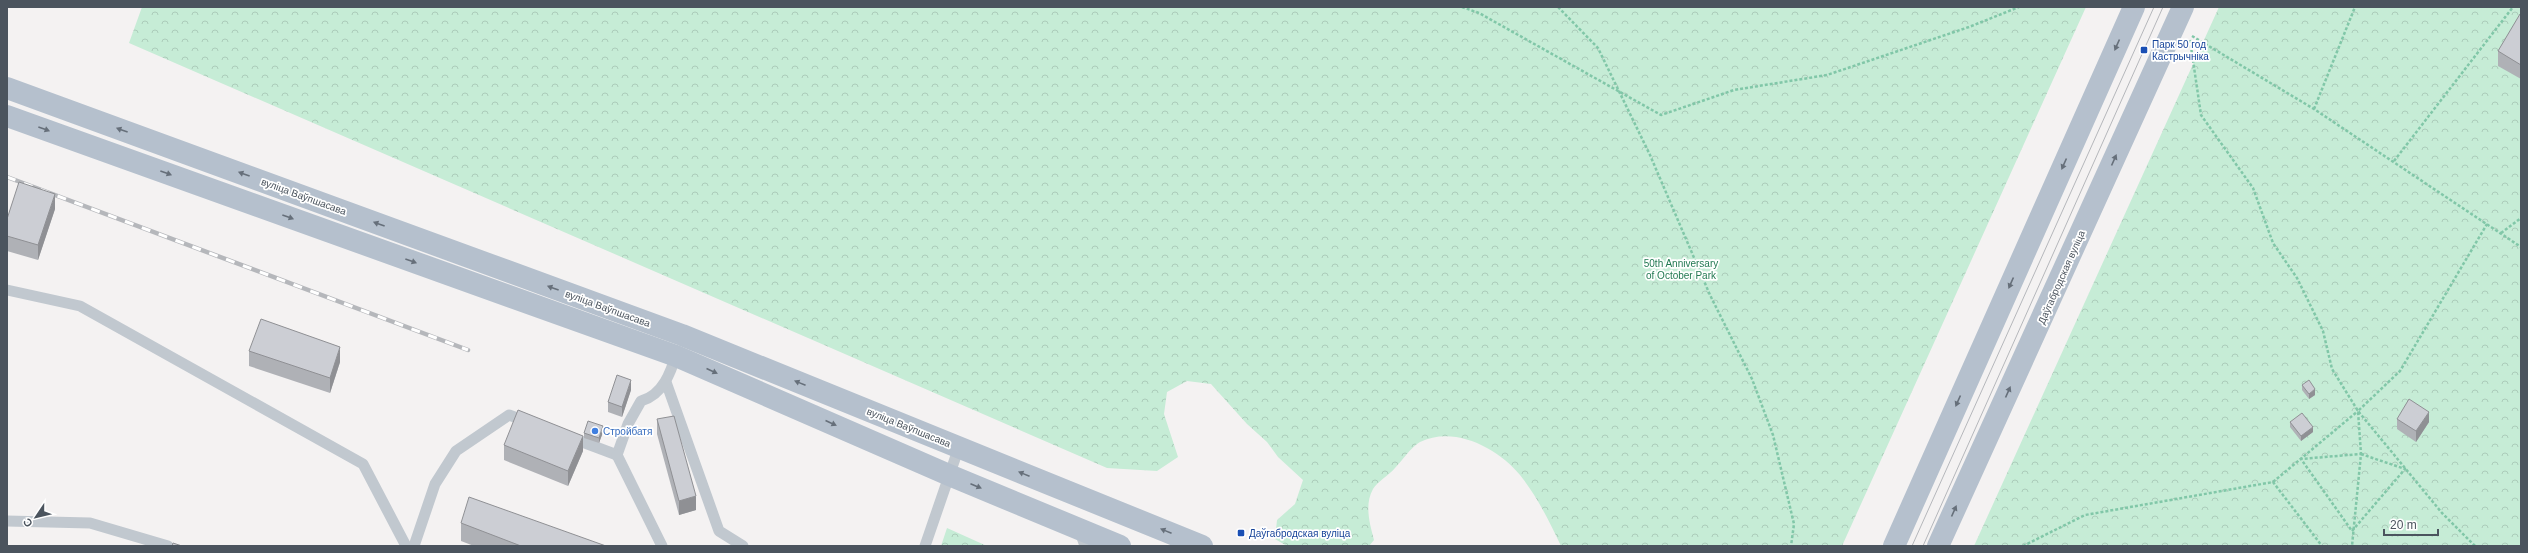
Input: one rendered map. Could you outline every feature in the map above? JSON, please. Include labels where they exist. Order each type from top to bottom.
[{"type":"main road","points":[[1894,546],[2134,7]]},
{"type":"main road","name":"Даўгабродская вуліца","points":[[1938,546],[2183,7]]},
{"type":"main road","name":"вуліца Ваўпшасава","points":[[7,88],[682,335],[1202,546]]},
{"type":"main road","points":[[7,116],[676,356],[949,475],[1082,537],[1120,546]]},
{"type":"lane","points":[[7,290],[80,306],[363,464],[406,546]]},
{"type":"lane","points":[[617,455],[628,424],[641,401],[652,398],[666,382],[682,335]]},
{"type":"lane","points":[[666,382],[719,531],[743,546]]},
{"type":"lane","points":[[414,546],[435,484],[456,451],[509,415],[538,425]]},
{"type":"lane","points":[[560,433],[617,455],[662,546]]},
{"type":"lane","points":[[925,546],[959,447]]},
{"type":"lane","points":[[7,521],[90,523],[168,546]]},
{"type":"path","points":[[1462,7],[1478,13],[1661,115],[1734,90],[1827,75],[1969,27],[2019,7]]},
{"type":"path","points":[[1558,7],[1598,48],[1662,183],[1710,295],[1755,386],[1773,435],[1794,524],[1791,546]]},
{"type":"path","points":[[2314,110],[2355,7]]},
{"type":"path","points":[[2394,161],[2513,7]]},
{"type":"path","points":[[2475,546],[2442,513],[2358,412],[2332,368],[2323,331],[2297,278],[2273,243],[2253,188],[2200,115],[2190,35],[2314,110],[2394,161],[2521,247]]},
{"type":"path","points":[[2501,233],[2521,218]]},
{"type":"path","points":[[2023,546],[2085,515],[2273,482],[2358,412],[2400,371],[2487,224]]},
{"type":"path","points":[[2352,546],[2352,532],[2361,454],[2358,412]]},
{"type":"path","points":[[2300,459],[2361,454],[2405,469]]},
{"type":"path","points":[[2300,459],[2352,532]]},
{"type":"path","points":[[2352,532],[2405,469]]},
{"type":"path","points":[[2273,482],[2322,546]]},
{"type":"green space","name":"50th Anniversary of October Park","points":[[142,7],[2086,7],[1842,546],[1561,546],[1537,500],[1526,483],[1511,465],[1488,448],[1461,438],[1447,436],[1433,437],[1417,444],[1392,471],[1375,486],[1370,495],[1368,508],[1374,540],[1369,546],[1287,546],[1275,539],[1277,520],[1295,504],[1303,480],[1278,457],[1267,442],[1247,424],[1211,384],[1187,381],[1167,392],[1164,414],[1178,457],[1157,471],[1107,468],[129,43]]},
{"type":"green space","points":[[2219,7],[2521,7],[2521,546],[1974,546]]},
{"type":"green space","points":[[947,528],[987,546],[941,546]]},
{"type":"building","points":[[2520,14],[2521,15],[2521,65],[2498,51]]},
{"type":"building","points":[[19,182],[55,194],[38,245],[7,236],[7,219]]},
{"type":"building","points":[[261,319],[340,347],[330,378],[249,351]]},
{"type":"building","points":[[617,375],[631,380],[622,407],[608,402]]},
{"type":"building","points":[[2309,380],[2315,389],[2309,394],[2302,385]]},
{"type":"building","points":[[2409,399],[2429,412],[2416,431],[2397,419]]},
{"type":"building","points":[[518,410],[583,436],[568,471],[504,445]]},
{"type":"building","points":[[2302,413],[2313,427],[2301,436],[2290,422]]},
{"type":"building","points":[[674,416],[696,496],[679,501],[657,419]]},
{"type":"building","points":[[588,421],[603,426],[599,438],[584,433]]},
{"type":"building","points":[[469,497],[606,546],[521,546],[461,523]]},
{"type":"building","points":[[173,543],[182,546],[172,546]]},
{"type":"tram line","points":[[1912,546],[2154,7]]},
{"type":"tram line","points":[[1923,546],[2163,7]]},
{"type":"railway","points":[[7,177],[468,350]]},
{"type":"place","name":"Парк 50 год Кастрычніка","points":[[2144,50]]},
{"type":"place","name":"Стройбатя","points":[[595,431]]},
{"type":"place","name":"Даўгабродская вуліца","points":[[1241,533]]}]
